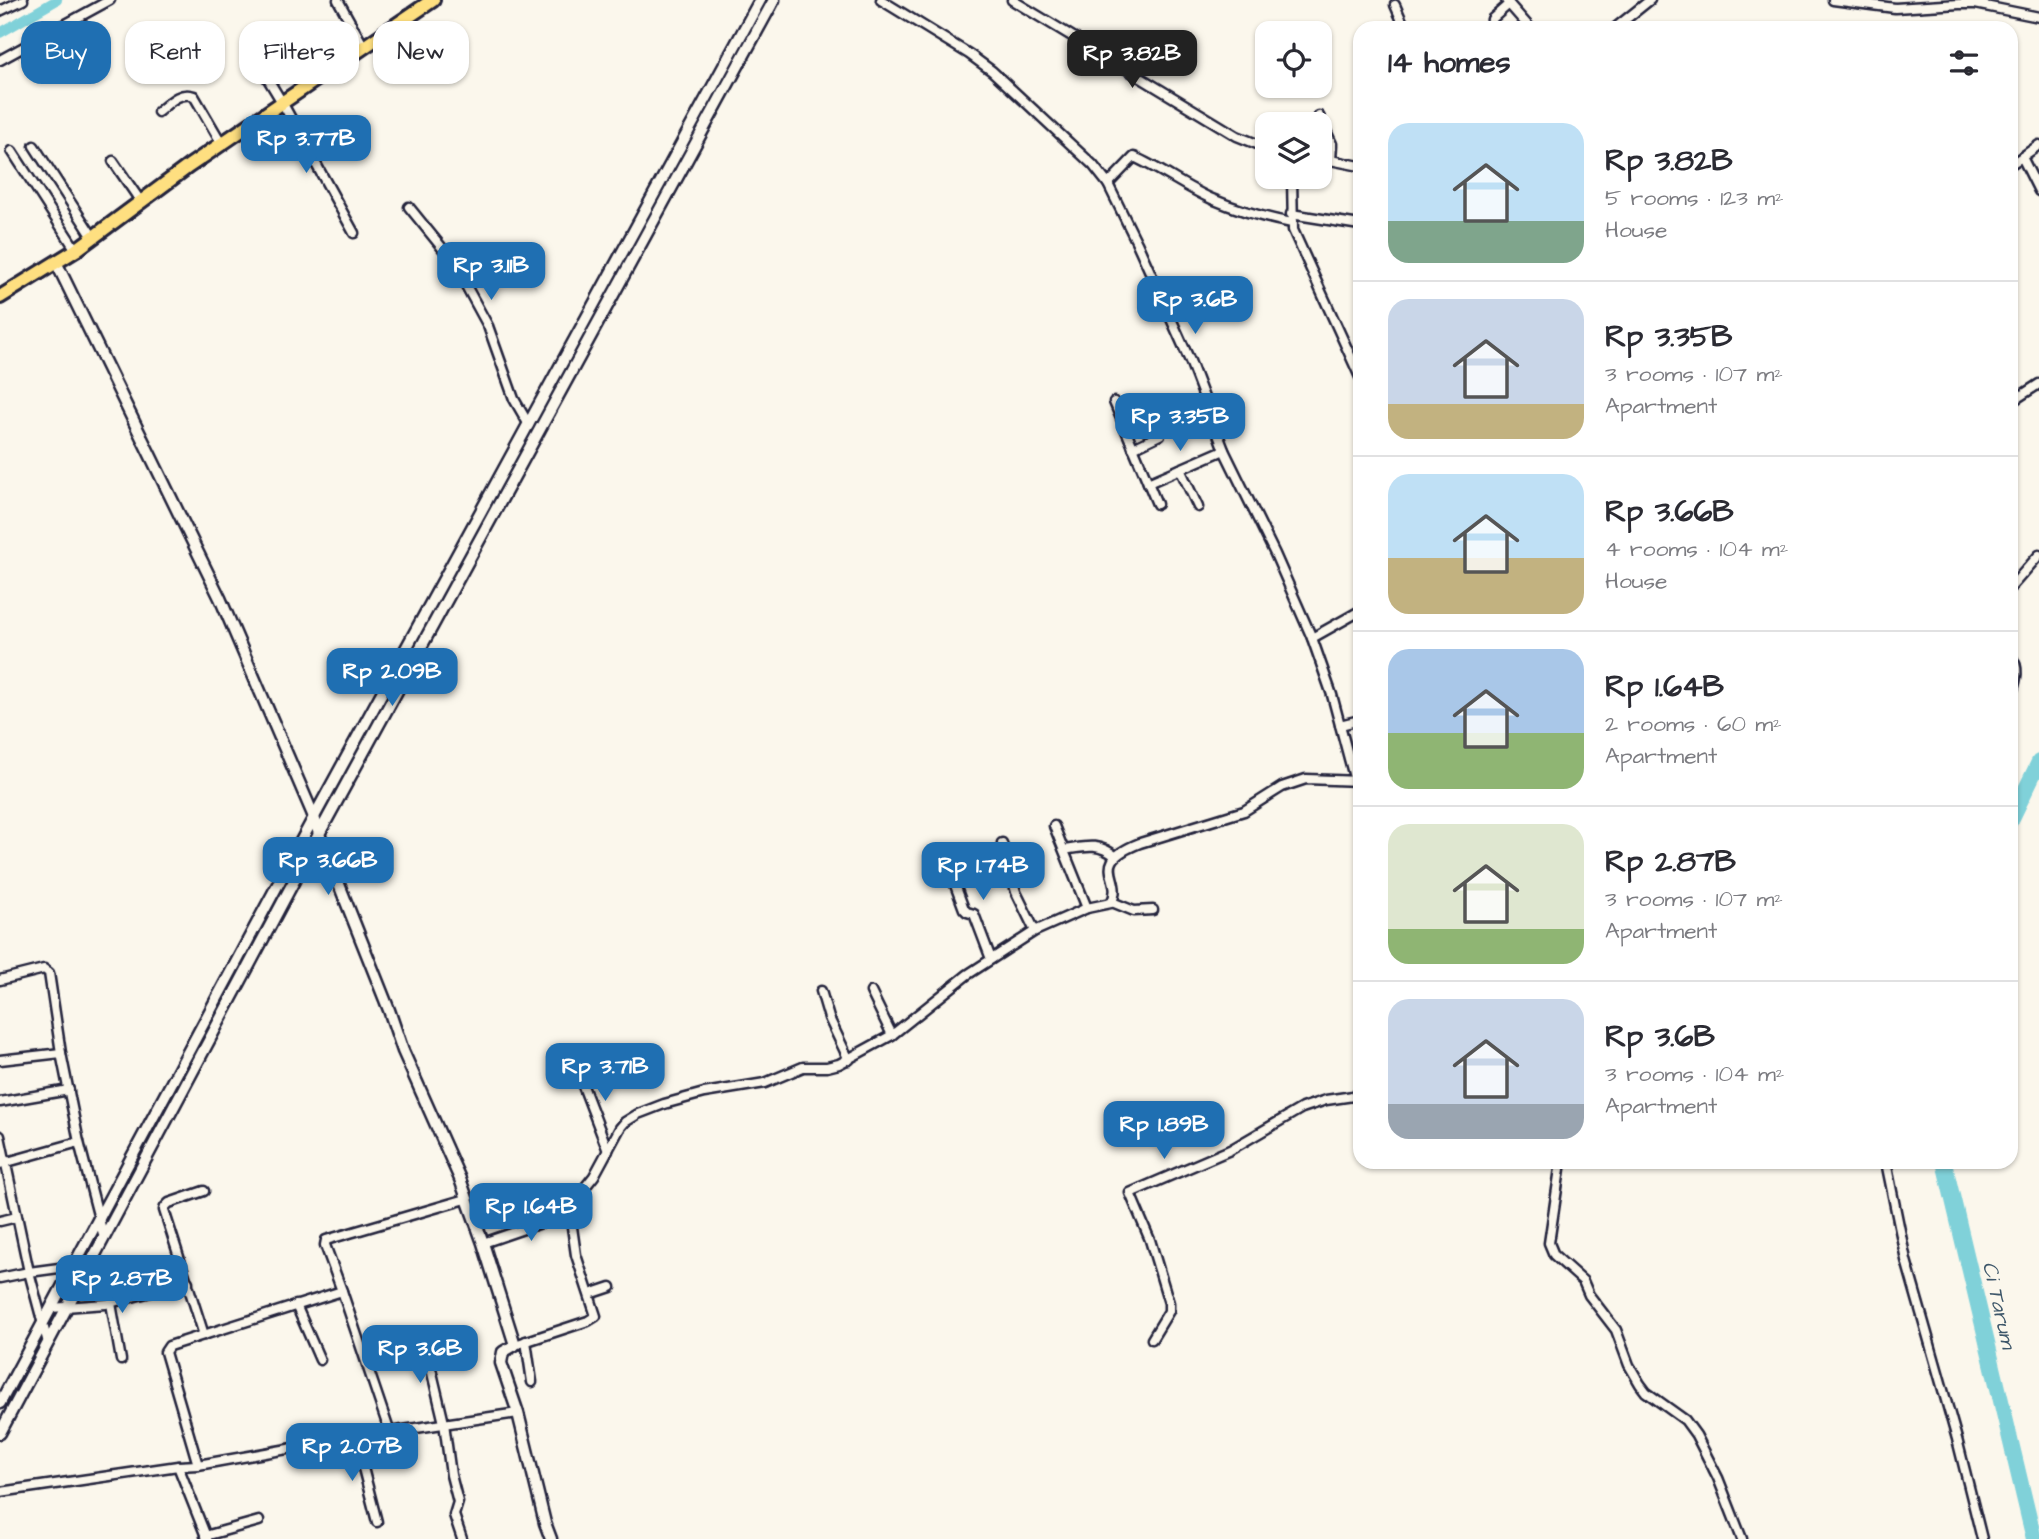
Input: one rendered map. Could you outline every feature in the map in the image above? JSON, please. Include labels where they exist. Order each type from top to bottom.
[{"type":"main road","points":[[0,297],[76,250],[222,144],[433,0]]},
{"type":"street","points":[[0,11],[23,0]]},
{"type":"street","points":[[0,60],[110,0]]},
{"type":"street","points":[[338,0],[364,47]]},
{"type":"street","points":[[0,1403],[314,817],[760,0]]},
{"type":"street","points":[[0,1433],[319,834],[774,0]]},
{"type":"street","points":[[881,0],[992,71],[1093,165],[1108,184],[1190,361],[1224,450],[1275,554],[1312,638],[1353,768]]},
{"type":"street","points":[[1012,0],[1237,136],[1255,143]]},
{"type":"street","points":[[1623,21],[1637,4],[1650,0]]},
{"type":"street","points":[[1833,0],[1895,8],[1976,4],[2039,17]]},
{"type":"street","points":[[1492,21],[1508,2],[1524,21]]},
{"type":"street","points":[[1395,5],[1402,21]]},
{"type":"street","points":[[271,84],[354,233]]},
{"type":"street","points":[[158,112],[177,96],[186,93],[194,96],[222,144]]},
{"type":"street","points":[[2018,160],[2039,145]]},
{"type":"street","points":[[34,146],[93,237]]},
{"type":"street","points":[[12,151],[76,250]]},
{"type":"street","points":[[1108,184],[1134,156],[1212,199],[1255,215],[1353,224]]},
{"type":"street","points":[[2022,157],[2039,191]]},
{"type":"street","points":[[1332,160],[1353,165]]},
{"type":"street","points":[[113,161],[141,202]]},
{"type":"street","points":[[1292,189],[1292,219],[1304,256],[1353,362]]},
{"type":"street","points":[[409,207],[443,247],[458,271],[488,327],[514,399],[529,425]]},
{"type":"street","points":[[56,262],[220,598],[314,817],[403,1051],[460,1179],[515,1345]]},
{"type":"street","points":[[2018,398],[2039,384]]},
{"type":"street","points":[[1114,402],[1157,504]]},
{"type":"street","points":[[1133,448],[1160,435],[1158,430],[1164,426],[1152,404]]},
{"type":"street","points":[[1148,483],[1224,450]]},
{"type":"street","points":[[1180,469],[1198,507]]},
{"type":"street","points":[[2018,579],[2039,555]]},
{"type":"street","points":[[1312,638],[1353,617]]},
{"type":"street","points":[[1340,725],[1353,722]]},
{"type":"street","points":[[1112,902],[1114,893],[1111,870],[1115,856],[1125,849],[1140,842],[1244,811],[1282,787],[1298,781],[1316,778],[1353,781]]},
{"type":"street","points":[[1054,826],[1087,908]]},
{"type":"street","points":[[1002,842],[1016,892],[1035,931]]},
{"type":"street","points":[[1064,850],[1099,847],[1115,856]]},
{"type":"street","points":[[945,858],[964,909],[974,914],[991,959]]},
{"type":"street","points":[[551,1539],[518,1413],[500,1357],[506,1349],[515,1345],[596,1316],[576,1255],[570,1213],[625,1122],[664,1104],[704,1093],[765,1083],[800,1068],[827,1067],[849,1060],[892,1035],[951,987],[991,959],[1035,931],[1087,908],[1112,902],[1134,911],[1153,910]]},
{"type":"street","points":[[0,980],[44,969],[48,971],[79,1142],[104,1238]]},
{"type":"street","points":[[821,991],[829,1018],[849,1060]]},
{"type":"street","points":[[871,992],[892,1035]]},
{"type":"street","points":[[0,1060],[61,1053]]},
{"type":"street","points":[[575,1065],[608,1151]]},
{"type":"street","points":[[0,1102],[69,1090]]},
{"type":"street","points":[[1152,1339],[1169,1311],[1169,1303],[1150,1240],[1130,1193],[1230,1150],[1302,1108],[1326,1100],[1353,1096]]},
{"type":"street","points":[[0,1136],[3,1163],[48,1343]]},
{"type":"street","points":[[3,1163],[79,1142]]},
{"type":"street","points":[[1560,1169],[1549,1243],[1551,1252],[1585,1284],[1589,1294],[1619,1335],[1629,1365],[1646,1392],[1685,1420],[1696,1435],[1718,1478],[1742,1539]]},
{"type":"street","points":[[1887,1169],[1910,1275],[1957,1439],[1982,1539]]},
{"type":"street","points":[[204,1191],[169,1203],[164,1210],[204,1335]]},
{"type":"street","points":[[390,1433],[325,1245],[326,1240],[466,1199]]},
{"type":"street","points":[[483,1243],[570,1213]]},
{"type":"street","points":[[0,1221],[18,1217]]},
{"type":"street","points":[[0,1278],[74,1266]]},
{"type":"street","points":[[51,1308],[111,1303],[188,1282]]},
{"type":"street","points":[[590,1294],[611,1287]]},
{"type":"street","points":[[198,1465],[165,1352],[169,1346],[342,1292]]},
{"type":"street","points":[[111,1303],[121,1360]]},
{"type":"street","points":[[296,1305],[320,1360]]},
{"type":"street","points":[[424,1339],[444,1423],[451,1475],[458,1502],[454,1515],[462,1539]]},
{"type":"street","points":[[526,1341],[532,1382]]},
{"type":"street","points":[[0,1492],[178,1465],[198,1465],[355,1437],[518,1413]]},
{"type":"street","points":[[355,1437],[377,1522]]},
{"type":"street","points":[[178,1465],[206,1537],[260,1521]]},
{"type":"waterway","points":[[0,33],[57,0]]},
{"type":"waterway","name":"Ci Tarum","points":[[2018,806],[2039,762]]},
{"type":"waterway","name":"Ci Tarum","points":[[1946,1169],[2034,1539]]}]
